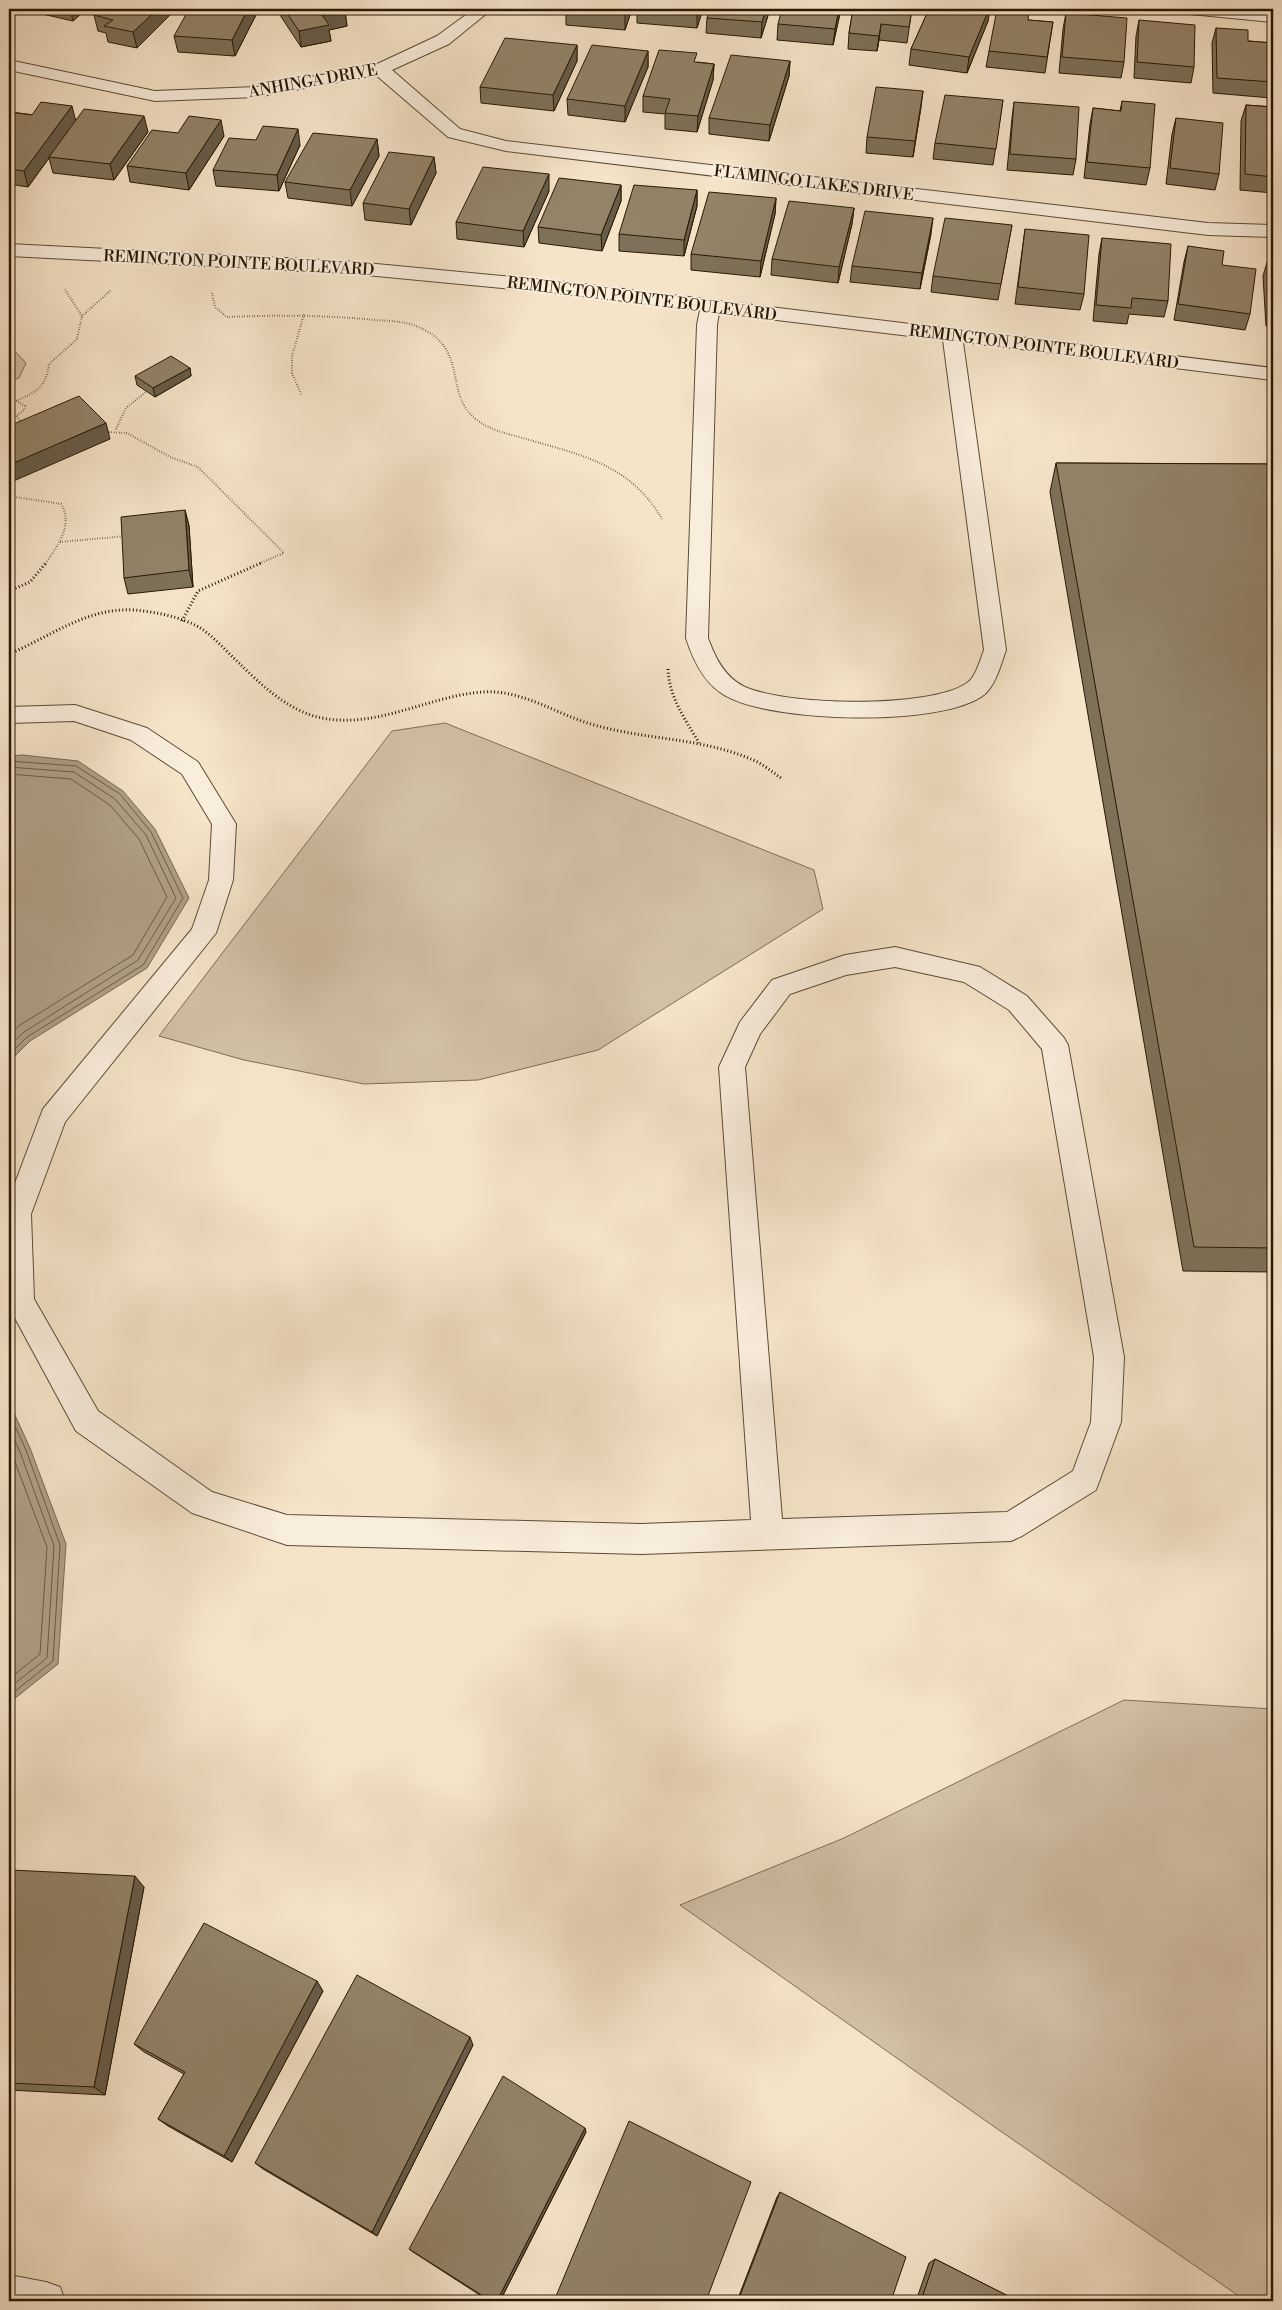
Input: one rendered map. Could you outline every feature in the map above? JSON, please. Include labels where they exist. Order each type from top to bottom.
[{"type":"street","name":"ANHINGA DRIVE","points":[[9,65],[155,96],[256,92],[380,69],[443,40],[484,9]]},
{"type":"street","points":[[1190,9],[1273,17]]},
{"type":"street","name":"FLAMINGO LAKES DRIVE","points":[[380,69],[454,133],[506,146],[1208,229],[1273,231]]},
{"type":"street","name":"REMINGTON POINTE BOULEVARD","points":[[9,250],[345,267],[565,288],[1273,374]]},
{"type":"street","points":[[711,306],[707,325],[697,638],[703,656],[718,679],[737,692],[762,699],[818,708],[928,706],[961,697],[976,688],[988,671],[995,650],[952,334]]},
{"type":"street","points":[[9,715],[75,713],[139,734],[190,768],[224,824],[221,880],[203,933],[53,1117],[17,1214],[20,1300],[87,1420],[203,1503],[287,1530],[640,1539],[1011,1526],[1085,1480],[1106,1422],[1109,1357],[1055,1045],[1018,1002],[971,974],[895,957],[845,965],[781,987],[749,1029],[732,1067],[768,1534]]},
{"type":"street","points":[[9,2294],[46,2301]]},
{"type":"path","points":[[9,404],[43,388],[49,378],[49,364],[77,339],[82,316],[63,286],[73,287]]},
{"type":"path","points":[[103,288],[113,289]]},
{"type":"path","points":[[212,293],[212,304],[216,311],[227,317],[304,314],[398,322],[417,326],[433,335],[447,348],[457,375],[462,403],[472,415],[486,426],[506,434],[581,453],[604,463],[639,488],[652,502],[663,523]]},
{"type":"path","points":[[301,394],[292,374],[292,356],[304,314]]},
{"type":"path","points":[[116,429],[126,408],[147,391]]},
{"type":"path","points":[[9,416],[16,416],[24,410],[25,406],[16,401]]},
{"type":"path","points":[[16,416],[27,428]]},
{"type":"path","points":[[104,432],[116,429],[144,439],[168,455],[198,467],[284,552],[198,591],[182,621]]},
{"type":"path","points":[[9,496],[61,504],[66,511],[67,522],[59,542],[32,580],[22,587],[9,591]]},
{"type":"path","points":[[59,542],[126,536]]},
{"type":"path","points":[[9,654],[45,637],[65,624],[91,614],[114,609],[135,610],[182,621],[197,627],[221,645],[265,687],[291,704],[320,718],[348,720],[480,692],[502,691],[531,698],[565,715],[598,726],[716,746],[753,760],[781,778]]},
{"type":"path","points":[[668,668],[667,680],[699,743]]},
{"type":"shaded area","points":[[9,345],[26,363],[19,378],[9,382]]},
{"type":"shaded area","points":[[445,723],[814,870],[823,909],[598,1050],[478,1080],[364,1084],[244,1060],[159,1036],[392,731]]},
{"type":"shaded area","points":[[1124,1700],[1273,1709],[1273,2301],[1246,2301],[986,2121],[680,1905],[844,1838]]},
{"type":"water","points":[[23,755],[78,761],[123,791],[155,829],[189,898],[147,968],[30,1041],[9,1062],[9,756]]},
{"type":"water","points":[[9,1402],[30,1448],[66,1544],[58,1664],[9,1703]]},
{"type":"building","points":[[100,9],[158,9],[133,32],[104,26],[113,20],[94,15]]},
{"type":"building","points":[[189,9],[248,9],[232,40],[174,36]]},
{"type":"building","points":[[284,9],[344,9],[345,11],[322,15],[329,25],[299,31]]},
{"type":"building","points":[[565,9],[627,9],[625,14]]},
{"type":"building","points":[[655,9],[699,9],[697,12]]},
{"type":"building","points":[[710,9],[766,9],[762,22],[707,18]]},
{"type":"building","points":[[782,9],[839,9],[835,29],[778,24]]},
{"type":"building","points":[[853,9],[912,9],[909,27],[881,24],[879,36],[849,33]]},
{"type":"building","points":[[929,9],[989,9],[969,57],[911,49]]},
{"type":"building","points":[[997,9],[1029,9],[1028,20],[1053,22],[1047,57],[989,51]]},
{"type":"building","points":[[1066,13],[1127,18],[1124,62],[1062,57]]},
{"type":"building","points":[[1139,20],[1195,25],[1194,67],[1137,62]]},
{"type":"building","points":[[1216,28],[1248,30],[1248,41],[1273,43],[1273,82],[1217,78]]},
{"type":"building","points":[[505,38],[577,45],[553,95],[480,87]]},
{"type":"building","points":[[592,45],[648,51],[625,106],[567,99]]},
{"type":"building","points":[[659,50],[697,53],[694,62],[714,64],[698,116],[665,113],[670,99],[643,96]]},
{"type":"building","points":[[731,55],[790,61],[770,125],[709,118]]},
{"type":"building","points":[[876,87],[923,91],[915,141],[867,137]]},
{"type":"building","points":[[945,95],[1003,100],[996,149],[935,143]]},
{"type":"building","points":[[1122,101],[1155,104],[1150,168],[1087,162],[1093,108],[1121,111]]},
{"type":"building","points":[[41,102],[72,106],[24,171],[9,169],[9,112],[32,115]]},
{"type":"building","points":[[1014,102],[1079,107],[1076,159],[1010,154]]},
{"type":"building","points":[[1246,105],[1273,107],[1273,177],[1245,174]]},
{"type":"building","points":[[84,109],[144,116],[110,164],[49,157]]},
{"type":"building","points":[[189,116],[221,120],[186,173],[127,166],[152,130],[178,133]]},
{"type":"building","points":[[1176,118],[1223,123],[1219,174],[1170,168]]},
{"type":"building","points":[[263,126],[298,129],[277,175],[213,170],[229,138],[256,140]]},
{"type":"building","points":[[313,133],[377,139],[350,190],[285,182]]},
{"type":"building","points":[[389,152],[434,157],[409,209],[363,203]]},
{"type":"building","points":[[483,167],[549,174],[523,231],[456,222]]},
{"type":"building","points":[[559,178],[621,185],[601,235],[538,227]]},
{"type":"building","points":[[634,185],[697,190],[684,240],[619,234]]},
{"type":"building","points":[[709,192],[776,198],[761,261],[691,254]]},
{"type":"building","points":[[789,201],[854,208],[839,267],[772,259]]},
{"type":"building","points":[[865,211],[933,218],[922,273],[852,266]]},
{"type":"building","points":[[945,218],[1012,225],[1001,284],[933,276]]},
{"type":"building","points":[[1025,229],[1089,235],[1084,294],[1018,287]]},
{"type":"building","points":[[1102,238],[1171,244],[1168,301],[1132,298],[1131,308],[1096,305]]},
{"type":"building","points":[[1188,246],[1224,251],[1222,265],[1256,269],[1250,314],[1178,304]]},
{"type":"building","points":[[1268,259],[1273,260],[1273,310],[1271,310]]},
{"type":"building","points":[[171,356],[190,368],[153,388],[135,376]]},
{"type":"building","points":[[79,396],[106,423],[9,465],[9,426]]},
{"type":"building","points":[[1056,463],[1273,464],[1273,1248],[1194,1247]]},
{"type":"building","points":[[185,510],[189,570],[124,578],[121,517]]},
{"type":"building","points":[[11,1870],[135,1876],[94,2087],[9,2083],[9,1879]]},
{"type":"building","points":[[204,1923],[317,1981],[224,2156],[158,2119],[185,2072],[134,2044]]},
{"type":"building","points":[[357,1975],[470,2037],[372,2232],[255,2163]]},
{"type":"building","points":[[503,2076],[585,2128],[497,2301],[491,2301],[409,2249]]},
{"type":"building","points":[[629,2121],[751,2182],[706,2301],[554,2301]]},
{"type":"building","points":[[780,2192],[906,2257],[891,2301],[738,2301]]},
{"type":"building","points":[[935,2259],[1018,2301],[921,2301]]}]
